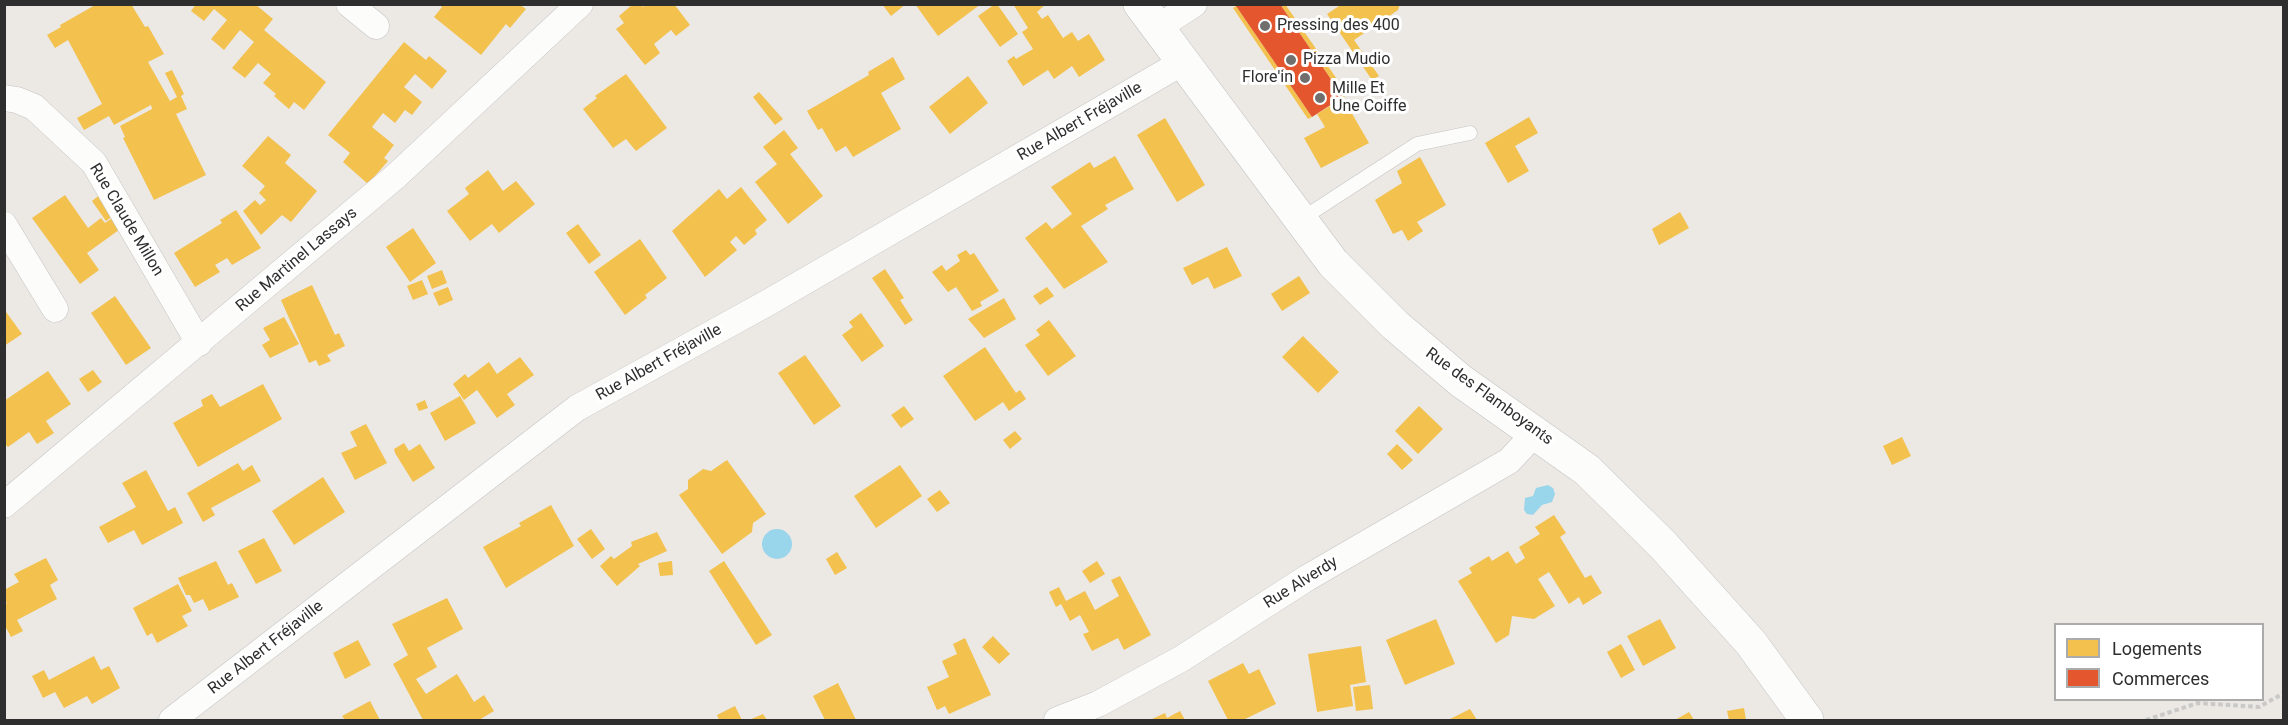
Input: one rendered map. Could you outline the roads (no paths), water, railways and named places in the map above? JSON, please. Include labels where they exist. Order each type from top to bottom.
[{"type":"main road","name":"Rue des Flamboyants","points":[[1148,16],[1333,263],[1395,325],[1461,381],[1587,470],[1663,545],[1751,643],[1808,720]]},
{"type":"street","points":[[349,4],[376,26]]},
{"type":"street","name":"Rue Martinel Lassays","points":[[4,505],[396,176],[580,4]]},
{"type":"street","points":[[1148,16],[1194,4]]},
{"type":"street","name":"Rue Albert Fréjaville","points":[[172,720],[577,408],[769,302],[1183,62]]},
{"type":"street","name":"Rue Claude Millon","points":[[4,99],[17,100],[34,107],[94,163],[199,343]]},
{"type":"street","points":[[4,225],[56,309]]},
{"type":"street","name":"Rue Alverdy","points":[[1057,720],[1098,704],[1181,659],[1307,578],[1509,461],[1536,432]]},
{"type":"lane","points":[[1300,220],[1417,144],[1470,133]]},
{"type":"water","points":[[1548,485],[1553,488],[1555,494],[1552,502],[1542,505],[1533,515],[1527,514],[1524,510],[1525,498],[1533,496],[1536,488]]},
{"type":"water","points":[[777,529],[788,533],[792,544],[788,555],[777,559],[766,555],[762,544],[766,533]]},
{"type":"place","name":"Pressing des 400","points":[[1265,26]]},
{"type":"place","name":"Pizza Mudio","points":[[1291,60]]},
{"type":"place","name":"Flore'in","points":[[1305,78]]},
{"type":"place","name":"Mille Et Une Coiffe","points":[[1320,98]]}]
